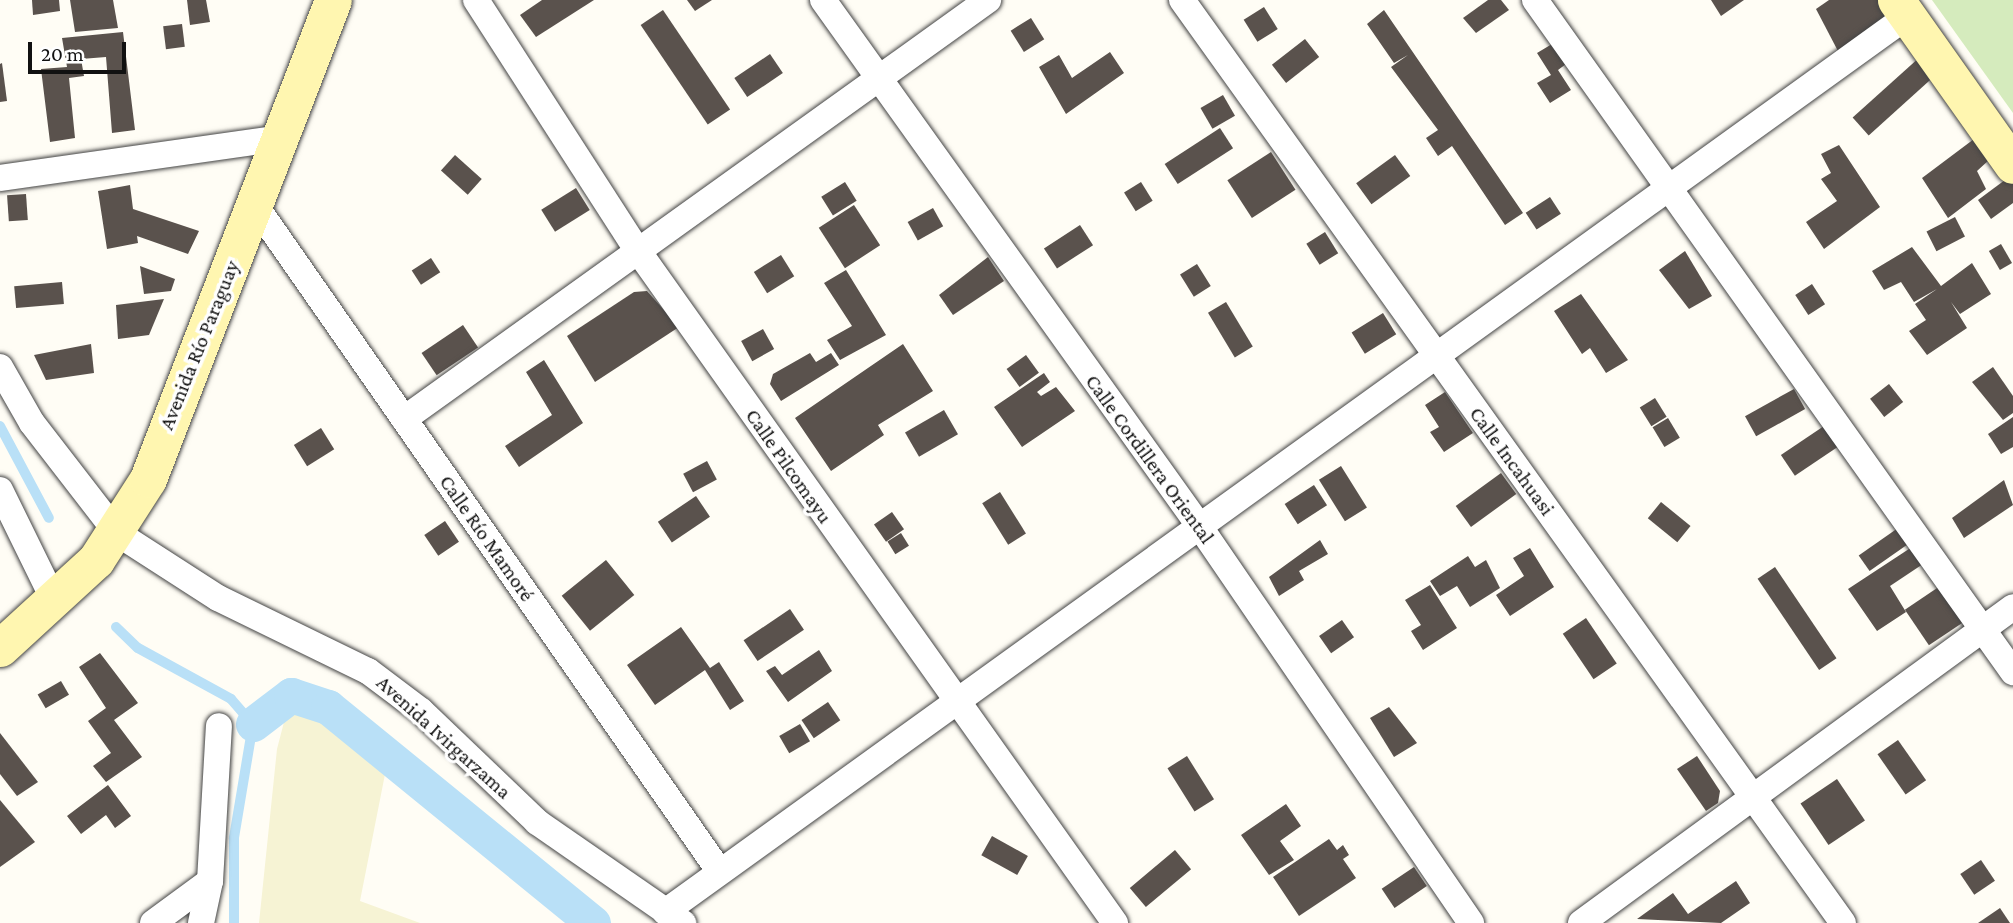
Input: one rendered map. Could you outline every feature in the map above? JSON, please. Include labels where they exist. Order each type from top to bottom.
[{"type":"main road","name":"Avenida Río Paraguay","points":[[0,648],[117,533],[148,479],[333,0]]},
{"type":"main road","points":[[1901,9],[2013,165]]},
{"type":"street","name":"Calle Pilcomayu","points":[[477,0],[636,248],[955,703],[1115,923]]},
{"type":"street","name":"Calle Cordillera Oriental","points":[[823,0],[878,81],[1200,527],[1471,923]]},
{"type":"street","points":[[404,419],[636,248],[878,81],[988,0]]},
{"type":"street","name":"Calle Incahuasi","points":[[1182,0],[1843,923]]},
{"type":"street","points":[[1535,0],[2013,672]]},
{"type":"street","points":[[674,917],[720,872],[1669,189],[1901,9]]},
{"type":"street","points":[[0,178],[280,138]]},
{"type":"street","name":"Calle Río Mamoré","points":[[255,205],[720,872]]},
{"type":"street","name":"Avenida Ivirgarzama","points":[[0,367],[32,423],[117,533],[218,598],[368,671],[421,711],[537,821],[674,917]]},
{"type":"street","points":[[0,490],[53,598]]},
{"type":"street","points":[[1581,923],[2013,607]]},
{"type":"street","points":[[201,923],[210,881],[219,726]]},
{"type":"street","points":[[153,923],[210,881]]},
{"type":"shaded area","points":[[291,695],[328,707],[389,754],[360,901],[420,923],[259,923],[277,749]]},
{"type":"green space","points":[[1932,0],[2013,0],[2013,113]]},
{"type":"building","points":[[32,0],[59,0],[60,11],[33,15]]},
{"type":"building","points":[[70,0],[113,0],[118,28],[75,32]]},
{"type":"building","points":[[187,0],[206,0],[210,22],[190,25]]},
{"type":"building","points":[[542,0],[594,0],[536,37],[520,15]]},
{"type":"building","points":[[687,0],[712,0],[695,11]]},
{"type":"building","points":[[1488,0],[1501,0],[1509,10],[1476,33],[1463,18]]},
{"type":"building","points":[[1711,0],[1744,0],[1721,16]]},
{"type":"building","points":[[1829,0],[1882,0],[1892,17],[1839,53],[1816,9]]},
{"type":"building","points":[[1264,7],[1278,29],[1257,42],[1244,20]]},
{"type":"building","points":[[663,10],[730,109],[708,125],[641,25]]},
{"type":"building","points":[[1384,10],[1523,213],[1505,225],[1452,146],[1438,156],[1426,138],[1438,130],[1391,67],[1408,55],[1394,63],[1367,24]]},
{"type":"building","points":[[1031,18],[1044,39],[1024,52],[1011,31]]},
{"type":"building","points":[[182,24],[185,47],[166,49],[163,26]]},
{"type":"building","points":[[123,32],[135,130],[112,133],[106,57],[81,59],[84,76],[69,78],[75,138],[50,142],[41,69],[67,67],[62,38]]},
{"type":"building","points":[[1305,39],[1319,57],[1286,83],[1272,65]]},
{"type":"building","points":[[1557,41],[1570,61],[1558,70],[1571,90],[1550,103],[1537,83],[1551,75],[1537,53]]},
{"type":"building","points":[[1110,52],[1124,73],[1066,114],[1039,67],[1059,55],[1072,78]]},
{"type":"building","points":[[770,54],[783,73],[747,97],[734,78]]},
{"type":"building","points":[[1921,56],[1937,74],[1869,135],[1853,118]]},
{"type":"building","points":[[2,63],[7,101],[0,102],[0,64]]},
{"type":"building","points":[[1223,95],[1235,116],[1212,129],[1200,108]]},
{"type":"building","points":[[1220,128],[1233,148],[1178,184],[1165,164]]},
{"type":"building","points":[[1974,139],[1989,160],[1977,171],[1986,189],[1948,218],[1922,178]]},
{"type":"building","points":[[1839,145],[1880,207],[1824,249],[1806,222],[1837,201],[1821,179],[1831,173],[1821,154]]},
{"type":"building","points":[[1271,152],[1296,190],[1252,218],[1227,180]]},
{"type":"building","points":[[455,155],[482,179],[468,195],[441,171]]},
{"type":"building","points":[[1395,155],[1410,176],[1371,204],[1356,183]]},
{"type":"building","points":[[2013,174],[2013,203],[1991,219],[1978,200]]},
{"type":"building","points":[[845,182],[857,201],[833,215],[821,197]]},
{"type":"building","points":[[1141,182],[1153,201],[1136,211],[1124,193]]},
{"type":"building","points":[[130,185],[133,209],[199,231],[188,254],[137,236],[138,243],[107,249],[98,191]]},
{"type":"building","points":[[576,188],[590,210],[555,232],[541,210]]},
{"type":"building","points":[[26,194],[28,220],[9,221],[7,195]]},
{"type":"building","points":[[1550,197],[1561,214],[1537,230],[1526,213]]},
{"type":"building","points":[[854,205],[880,245],[845,268],[819,228]]},
{"type":"building","points":[[933,208],[943,226],[918,240],[908,222]]},
{"type":"building","points":[[1955,217],[1965,237],[1936,251],[1926,232]]},
{"type":"building","points":[[1080,225],[1093,245],[1057,269],[1044,248]]},
{"type":"building","points":[[1325,232],[1338,253],[1320,265],[1306,244]]},
{"type":"building","points":[[2001,244],[2012,263],[2000,270],[1989,251]]},
{"type":"building","points":[[1912,247],[1941,286],[1972,263],[1991,294],[1960,314],[1951,302],[1967,328],[1927,355],[1909,331],[1926,320],[1915,304],[1937,289],[1914,302],[1901,282],[1884,290],[1872,271]]},
{"type":"building","points":[[1685,251],[1712,296],[1689,309],[1659,270]]},
{"type":"building","points":[[781,255],[794,276],[767,293],[754,272]]},
{"type":"building","points":[[988,257],[1004,281],[953,315],[939,295]]},
{"type":"building","points":[[431,258],[440,272],[421,285],[412,271]]},
{"type":"building","points":[[1197,264],[1211,286],[1194,297],[1180,275]]},
{"type":"building","points":[[140,266],[175,279],[171,291],[144,294]]},
{"type":"building","points":[[846,270],[886,335],[840,360],[827,340],[852,326],[824,283]]},
{"type":"building","points":[[62,282],[64,304],[16,308],[14,286]]},
{"type":"building","points":[[1812,284],[1825,304],[1808,315],[1795,295]]},
{"type":"building","points":[[647,291],[679,327],[595,382],[567,336],[634,292]]},
{"type":"building","points":[[1581,294],[1628,360],[1606,373],[1590,348],[1582,354],[1554,311]]},
{"type":"building","points":[[164,299],[149,335],[118,339],[116,305]]},
{"type":"building","points":[[1226,302],[1253,347],[1235,357],[1208,313]]},
{"type":"building","points":[[1383,313],[1396,334],[1365,354],[1352,333]]},
{"type":"building","points":[[463,325],[478,347],[437,375],[422,353]]},
{"type":"building","points":[[763,329],[774,349],[752,361],[741,341]]},
{"type":"building","points":[[91,344],[94,373],[46,380],[34,355]]},
{"type":"building","points":[[903,344],[933,391],[878,425],[884,435],[831,471],[795,418]]},
{"type":"building","points":[[810,353],[816,362],[831,353],[839,365],[781,401],[770,384],[773,374]]},
{"type":"building","points":[[1026,355],[1039,373],[1020,387],[1007,369]]},
{"type":"building","points":[[544,360],[583,423],[519,467],[505,446],[552,415],[526,372]]},
{"type":"building","points":[[1993,367],[2013,396],[2013,413],[2003,420],[1972,382]]},
{"type":"building","points":[[1044,373],[1050,382],[1037,392],[1041,396],[1056,387],[1075,411],[1022,447],[994,407]]},
{"type":"building","points":[[1889,384],[1903,402],[1884,417],[1870,399]]},
{"type":"building","points":[[1794,389],[1805,409],[1756,436],[1745,416]]},
{"type":"building","points":[[1445,392],[1473,433],[1444,452],[1430,432],[1439,427],[1425,405]]},
{"type":"building","points":[[1655,398],[1667,417],[1651,426],[1640,408]]},
{"type":"building","points":[[944,410],[958,434],[919,457],[905,432]]},
{"type":"building","points":[[2013,417],[2013,447],[2001,454],[1988,434]]},
{"type":"building","points":[[1668,418],[1680,438],[1664,447],[1653,427]]},
{"type":"building","points":[[1824,426],[1838,447],[1795,476],[1781,455]]},
{"type":"building","points":[[321,428],[334,449],[307,466],[294,445]]},
{"type":"building","points":[[707,461],[717,480],[693,492],[683,474]]},
{"type":"building","points":[[1341,466],[1367,508],[1345,521],[1319,480]]},
{"type":"building","points":[[1501,473],[1516,494],[1471,527],[1456,506]]},
{"type":"building","points":[[2004,480],[2013,505],[1964,538],[1952,518]]},
{"type":"building","points":[[1314,485],[1327,505],[1298,524],[1285,504]]},
{"type":"building","points":[[1000,492],[1026,534],[1008,545],[982,503]]},
{"type":"building","points":[[696,496],[710,517],[672,542],[658,522]]},
{"type":"building","points":[[1661,502],[1691,526],[1677,542],[1648,518]]},
{"type":"building","points":[[892,512],[904,529],[886,542],[874,525]]},
{"type":"building","points":[[445,521],[459,542],[438,556],[424,535]]},
{"type":"building","points":[[1898,528],[1909,544],[1870,571],[1859,556]]},
{"type":"building","points":[[901,533],[909,546],[895,554],[887,541]]},
{"type":"building","points":[[1320,540],[1328,554],[1299,571],[1304,580],[1279,596],[1269,577]]},
{"type":"building","points":[[1915,545],[1926,562],[1890,586],[1906,612],[1877,631],[1848,589]]},
{"type":"building","points":[[1530,548],[1554,587],[1510,616],[1496,595],[1524,576],[1513,558]]},
{"type":"building","points":[[1468,556],[1475,567],[1486,560],[1500,588],[1470,607],[1457,586],[1440,596],[1430,581]]},
{"type":"building","points":[[606,560],[634,595],[590,631],[562,596]]},
{"type":"building","points":[[1775,567],[1837,658],[1819,670],[1758,579]]},
{"type":"building","points":[[1943,584],[1967,620],[1929,645],[1905,610]]},
{"type":"building","points":[[1430,585],[1457,628],[1423,650],[1411,631],[1421,625],[1405,600]]},
{"type":"building","points":[[790,609],[804,630],[758,661],[744,640]]},
{"type":"building","points":[[1586,618],[1617,664],[1594,679],[1563,634]]},
{"type":"building","points":[[1342,620],[1354,637],[1331,653],[1319,636]]},
{"type":"building","points":[[681,627],[710,668],[719,662],[744,701],[730,710],[705,670],[655,705],[627,665]]},
{"type":"building","points":[[819,650],[832,671],[788,702],[766,671],[775,666],[782,675]]},
{"type":"building","points":[[100,653],[138,703],[114,720],[142,757],[106,782],[93,766],[111,753],[88,721],[106,708],[79,667]]},
{"type":"building","points":[[61,681],[69,695],[46,708],[38,694]]},
{"type":"building","points":[[828,702],[840,720],[814,738],[801,720]]},
{"type":"building","points":[[1389,707],[1417,743],[1394,757],[1370,718]]},
{"type":"building","points":[[800,724],[810,741],[789,753],[779,736]]},
{"type":"building","points":[[0,733],[38,782],[17,796],[0,774]]},
{"type":"building","points":[[1898,740],[1926,780],[1906,794],[1878,754]]},
{"type":"building","points":[[1187,756],[1214,799],[1195,811],[1167,768]]},
{"type":"building","points":[[1697,756],[1720,791],[1718,803],[1706,811],[1677,769]]},
{"type":"building","points":[[1837,779],[1865,820],[1828,845],[1801,804]]},
{"type":"building","points":[[108,785],[131,816],[115,828],[106,815],[81,834],[67,816]]},
{"type":"building","points":[[0,800],[35,842],[0,867]]},
{"type":"building","points":[[1286,804],[1301,826],[1280,841],[1294,860],[1269,875],[1241,835]]},
{"type":"building","points":[[992,836],[1028,856],[1017,875],[981,855]]},
{"type":"building","points":[[1329,839],[1337,850],[1343,845],[1349,855],[1343,859],[1356,878],[1299,916],[1273,877]]},
{"type":"building","points":[[1175,850],[1191,869],[1146,907],[1130,888]]},
{"type":"building","points":[[1981,860],[1995,881],[1974,895],[1960,874]]},
{"type":"building","points":[[1414,867],[1427,886],[1395,908],[1382,889]]},
{"type":"building","points":[[1736,881],[1750,903],[1721,923],[1637,919],[1673,893],[1688,914]]},
{"type":"building","points":[[2000,908],[2010,923],[1978,923]]},
{"type":"waterway","points":[[0,426],[49,518]]},
{"type":"waterway","points":[[116,627],[138,648],[231,699],[253,724],[234,838],[234,923]]},
{"type":"waterway","points":[[253,724],[291,695],[328,707],[593,923]]}]
